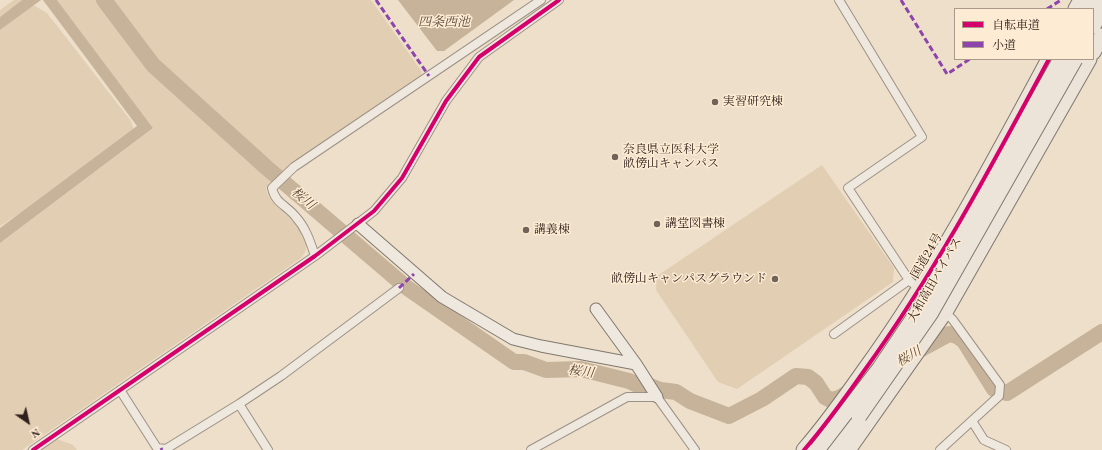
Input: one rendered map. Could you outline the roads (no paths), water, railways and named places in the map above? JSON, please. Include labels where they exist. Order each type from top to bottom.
[{"type":"highway","points":[[1094,24],[1102,10]]},
{"type":"highway","points":[[1094,50],[1102,36]]},
{"type":"highway","name":"国道24号","points":[[804,450],[842,401],[996,156],[1048,60]]},
{"type":"highway","name":"大和高田バイパス","points":[[817,450],[880,368],[921,307],[1060,60]]},
{"type":"highway","name":"大和高田バイパス","points":[[831,450],[859,416],[930,314],[1074,60]]},
{"type":"highway","points":[[848,450],[945,312],[1088,60]]},
{"type":"highway","points":[[837,450],[859,416]]},
{"type":"street","points":[[315,256],[308,234],[295,216],[274,196],[272,188],[294,167],[541,0]]},
{"type":"street","points":[[839,0],[922,137],[848,188],[914,285],[953,320],[1000,385],[999,396],[940,450]]},
{"type":"street","points":[[33,450],[315,256],[374,211],[402,178],[446,101],[479,57],[553,2]]},
{"type":"street","points":[[358,224],[442,297],[513,339],[541,346],[636,364]]},
{"type":"street","points":[[834,334],[914,285]]},
{"type":"street","points":[[120,390],[157,448],[166,449],[239,404],[280,376],[399,288]]},
{"type":"street","points":[[596,308],[695,450]]},
{"type":"street","points":[[531,450],[627,397],[657,397]]},
{"type":"street","points":[[239,404],[268,450]]},
{"type":"street","points":[[972,421],[984,440],[1006,450]]},
{"type":"water","points":[[22,0],[41,0],[0,30],[0,17]]},
{"type":"water","points":[[43,0],[57,0],[153,128],[0,243],[0,228],[137,126]]},
{"type":"water","name":"四条西池","points":[[398,0],[514,0],[444,51],[437,51]]},
{"type":"waterway","name":"桜川","points":[[104,0],[153,65],[267,168],[406,287],[514,362],[524,362],[546,370],[581,369],[629,381],[646,389],[650,386],[660,390],[676,392],[690,401],[729,416],[762,399],[796,376],[808,377],[816,383],[825,397],[831,400],[839,398],[853,390]]},
{"type":"waterway","name":"桜川","points":[[914,353],[949,334],[957,336],[964,341],[994,389],[1007,393],[1102,332]]},
{"type":"place","name":"実習研究棟","points":[[715,102]]},
{"type":"place","name":"奈良県立医科大学 畝傍山キャンパス","points":[[615,157]]},
{"type":"place","name":"講堂図書棟","points":[[657,224]]},
{"type":"place","name":"講義棟","points":[[526,230]]},
{"type":"place","name":"畝傍山キャンパスグラウンド","points":[[775,279]]}]
